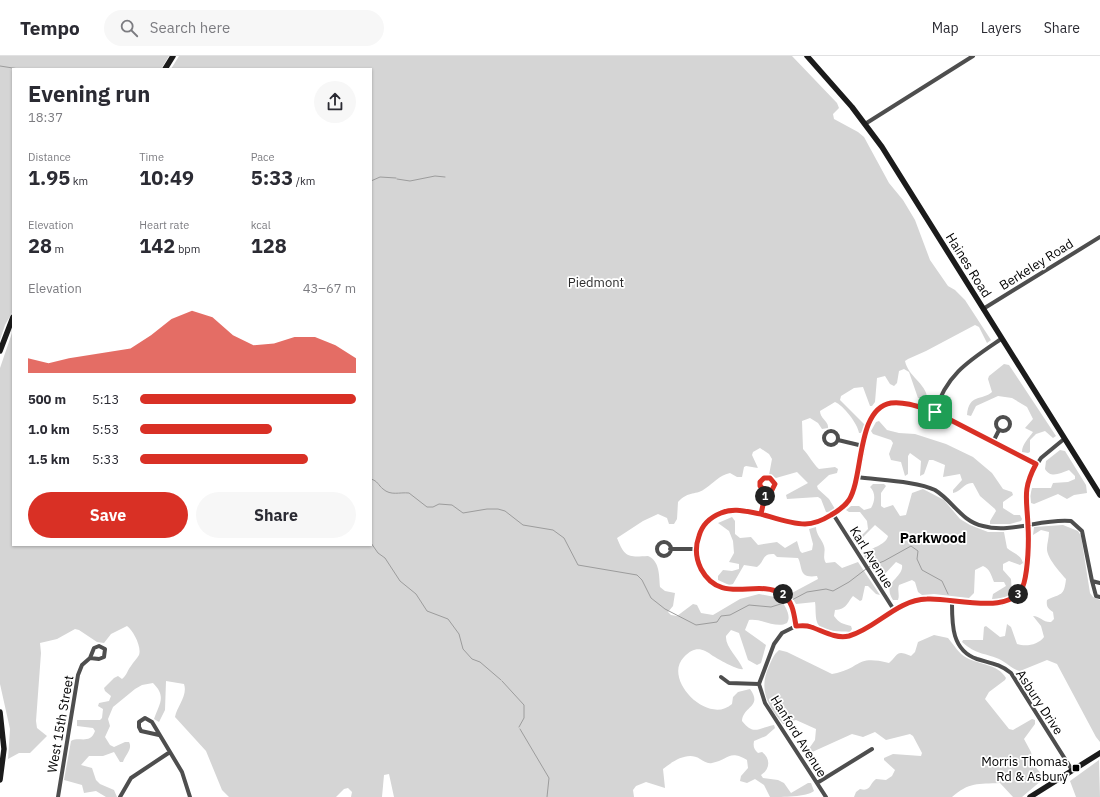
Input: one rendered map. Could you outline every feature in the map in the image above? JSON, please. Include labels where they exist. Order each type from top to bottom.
[{"type":"main road","points":[[166,68],[173,56]]},
{"type":"main road","name":"Haines Road","points":[[807,56],[865,124],[882,147],[1100,495]]},
{"type":"main road","points":[[0,350],[12,320]]},
{"type":"main road","points":[[0,712],[4,749],[0,780]]},
{"type":"main road","points":[[1030,797],[1100,753]]},
{"type":"street","points":[[865,124],[973,56]]},
{"type":"street","name":"Berkeley Road","points":[[983,309],[1100,237]]},
{"type":"street","points":[[935,412],[942,394],[953,376],[971,359],[1001,339]]},
{"type":"street","points":[[1036,464],[935,412],[904,404],[890,403],[883,406],[872,416],[850,499],[833,514],[819,521],[806,524],[761,514],[732,510],[718,514],[707,522],[697,540],[696,549],[699,564],[707,578],[718,586],[734,590],[771,590],[784,595],[792,604],[796,626],[809,626],[836,636],[848,636],[860,631],[910,602],[927,599],[1000,604],[1011,600],[1019,593],[1024,584],[1028,524],[1026,494],[1031,474],[1036,464],[1064,439]]},
{"type":"street","points":[[993,442],[999,430]]},
{"type":"street","points":[[838,440],[863,446]]},
{"type":"street","points":[[857,477],[926,487],[941,494],[963,517],[981,526],[991,528],[1065,520],[1076,524],[1082,530],[1085,539],[1092,581],[1096,596],[1100,597]]},
{"type":"street","points":[[761,514],[766,491]]},
{"type":"street","name":"Karl Avenue","points":[[833,514],[894,610]]},
{"type":"street","points":[[670,549],[696,549]]},
{"type":"street","points":[[1092,581],[1100,583]]},
{"type":"street","name":"Asbury Drive","points":[[952,600],[954,635],[959,646],[966,653],[1003,667],[1011,673],[1072,770]]},
{"type":"street","name":"Hanford Avenue","points":[[796,626],[782,633],[774,644],[759,684],[765,703],[826,797]]},
{"type":"street","name":"West 15th Street","points":[[58,797],[78,675],[82,665],[90,658]]},
{"type":"street","points":[[721,677],[729,683],[759,684]]},
{"type":"street","points":[[159,735],[141,731],[139,722],[145,718],[150,720],[182,772],[188,786],[190,797]]},
{"type":"street","points":[[817,783],[872,749]]},
{"type":"street","points":[[120,797],[131,778],[170,752]]},
{"type":"green space","points":[[0,56],[169,56],[162,68],[12,68],[12,313],[5,325],[0,340]]},
{"type":"green space","name":"Piedmont","points":[[179,56],[792,56],[837,103],[839,108],[833,114],[834,119],[858,132],[864,137],[889,183],[903,200],[915,220],[930,260],[948,286],[955,290],[965,300],[991,340],[987,343],[979,327],[975,325],[905,361],[910,371],[926,392],[927,397],[924,400],[918,398],[909,372],[904,369],[899,371],[897,383],[894,386],[890,384],[885,376],[877,378],[875,402],[872,406],[870,406],[863,387],[854,388],[841,396],[840,400],[865,425],[861,433],[859,433],[850,415],[835,402],[820,411],[820,414],[828,428],[822,429],[818,423],[810,418],[802,421],[803,449],[815,465],[819,469],[835,467],[838,469],[837,473],[829,475],[817,486],[818,489],[829,499],[835,509],[829,513],[826,512],[821,499],[818,497],[787,499],[786,495],[808,483],[797,472],[776,478],[769,475],[772,459],[769,454],[760,448],[753,452],[752,455],[758,468],[746,466],[744,467],[742,477],[737,477],[730,473],[726,474],[699,492],[689,494],[682,498],[678,502],[677,519],[674,524],[669,524],[667,518],[658,514],[643,521],[617,538],[622,549],[628,555],[648,556],[655,561],[659,574],[660,587],[665,591],[675,593],[673,606],[668,612],[671,615],[677,616],[693,604],[697,605],[701,613],[713,615],[740,599],[759,594],[780,598],[788,613],[789,617],[787,623],[778,625],[759,620],[749,620],[745,630],[766,645],[761,663],[757,665],[748,660],[739,633],[731,630],[726,636],[726,640],[743,669],[728,664],[705,651],[698,649],[688,653],[684,657],[679,666],[679,677],[683,687],[691,697],[700,705],[711,709],[722,709],[732,704],[733,697],[738,692],[750,689],[754,699],[753,703],[743,716],[742,721],[746,726],[753,730],[774,725],[775,728],[766,736],[754,741],[754,746],[758,753],[762,752],[768,761],[768,767],[761,775],[763,778],[778,780],[784,783],[791,793],[808,783],[811,783],[814,791],[800,796],[770,797],[764,785],[755,779],[747,783],[740,781],[741,776],[748,768],[747,760],[736,755],[732,755],[717,762],[710,763],[691,756],[681,758],[663,769],[665,788],[646,782],[636,786],[633,790],[634,797],[394,797],[389,774],[384,775],[382,797],[351,797],[352,792],[348,788],[344,789],[336,797],[229,797],[222,790],[206,751],[175,717],[185,693],[184,684],[166,681],[165,710],[159,722],[154,719],[160,705],[161,697],[160,692],[153,683],[142,685],[135,689],[113,707],[108,719],[110,726],[105,737],[110,745],[114,747],[125,742],[129,742],[130,747],[123,762],[120,762],[114,752],[103,756],[89,756],[81,765],[92,768],[96,780],[100,784],[114,790],[117,797],[106,797],[96,791],[84,793],[82,785],[64,780],[71,741],[77,739],[87,739],[93,735],[95,731],[93,728],[77,726],[77,720],[100,720],[102,718],[103,709],[98,706],[99,703],[109,701],[111,696],[105,691],[104,688],[118,676],[122,679],[139,655],[140,652],[136,639],[132,631],[127,626],[111,634],[104,643],[97,642],[75,629],[57,639],[40,643],[41,653],[36,721],[37,728],[47,736],[30,753],[19,753],[8,759],[10,729],[0,684],[0,368],[12,333],[12,546],[372,546],[372,68],[172,68]]},
{"type":"green space","points":[[1004,364],[1009,365],[1056,436],[1053,438],[1045,431],[1036,434],[1030,440],[1030,452],[1028,453],[1022,452],[1024,444],[1033,432],[1025,428],[1033,419],[1027,407],[1012,398],[998,396],[976,406],[971,416],[967,415],[970,403],[973,400],[988,395],[992,392],[988,379],[989,376]]},
{"type":"green space","points":[[879,421],[887,430],[899,433],[915,434],[946,444],[973,457],[992,473],[1003,489],[1012,492],[1013,495],[1003,502],[1003,508],[1014,515],[1020,515],[1022,519],[1021,521],[1010,524],[990,524],[990,521],[996,511],[980,496],[973,483],[967,484],[953,493],[953,490],[962,480],[960,474],[943,477],[945,465],[933,460],[929,460],[924,474],[920,476],[921,461],[910,453],[908,456],[908,474],[905,476],[901,462],[891,460],[889,454],[893,443],[891,440],[873,434],[871,431],[876,422]]},
{"type":"green space","points":[[1060,450],[1065,451],[1086,485],[1087,493],[1074,495],[1067,499],[1058,494],[1034,504],[1031,503],[1030,496],[1032,488],[1051,488],[1053,483],[1068,482],[1075,479],[1075,476],[1069,470],[1053,475],[1045,469],[1046,461]]},
{"type":"green space","points":[[873,484],[884,484],[886,486],[881,493],[881,506],[884,508],[893,505],[900,516],[906,515],[912,493],[923,489],[944,500],[960,519],[970,525],[988,532],[1004,532],[1007,548],[1018,556],[1023,563],[1020,565],[1009,561],[1003,564],[1003,570],[1011,579],[1012,595],[1010,598],[992,599],[993,594],[1006,586],[1004,582],[994,582],[989,571],[983,566],[975,570],[974,593],[969,598],[934,594],[922,595],[918,592],[915,582],[912,580],[899,585],[898,600],[893,600],[890,594],[891,584],[900,573],[902,565],[896,562],[882,577],[878,578],[864,556],[870,550],[884,542],[888,536],[875,525],[863,537],[853,541],[853,538],[862,535],[868,529],[867,521],[860,512],[849,512],[846,510],[851,506],[859,506],[864,510],[871,508],[874,497],[870,487]]},
{"type":"green space","points":[[732,517],[735,521],[735,534],[740,538],[751,537],[758,545],[777,542],[785,548],[797,541],[802,553],[812,550],[813,544],[809,529],[816,527],[824,546],[824,559],[826,563],[835,562],[842,568],[858,562],[880,595],[876,594],[868,586],[865,586],[862,600],[860,601],[853,596],[844,607],[835,610],[834,616],[841,623],[851,626],[852,629],[850,632],[837,631],[827,630],[819,626],[816,620],[815,602],[796,604],[790,594],[818,579],[817,576],[807,576],[802,572],[798,558],[777,557],[774,554],[770,554],[765,556],[760,565],[757,567],[744,565],[733,584],[729,585],[718,580],[718,576],[723,570],[732,571],[739,569],[739,564],[729,562],[734,553],[733,541],[729,531],[718,523]]},
{"type":"green space","points":[[1063,525],[1078,531],[1081,536],[1090,593],[1093,597],[1100,600],[1100,742],[1057,664],[1047,660],[1020,671],[999,659],[976,651],[962,642],[963,640],[983,640],[984,627],[986,626],[1000,637],[1005,636],[1007,624],[1011,627],[1017,644],[1032,645],[1039,642],[1044,637],[1041,626],[1033,616],[1049,622],[1054,619],[1053,612],[1047,606],[1047,600],[1063,592],[1066,579],[1047,552],[1049,532],[1041,530],[1033,535],[1034,527]]},
{"type":"green space","points":[[934,635],[948,638],[964,656],[994,667],[1003,673],[1006,678],[1005,680],[989,692],[985,699],[1009,729],[1013,730],[1032,719],[1035,720],[1035,724],[1024,739],[1031,752],[1034,765],[1042,775],[1042,780],[1022,797],[1013,797],[1000,783],[969,786],[952,797],[854,797],[856,792],[860,789],[864,790],[868,788],[876,779],[886,780],[892,776],[895,770],[884,760],[884,758],[893,754],[921,756],[922,753],[913,736],[910,734],[886,740],[875,732],[863,737],[852,734],[810,753],[808,750],[815,740],[816,729],[796,720],[783,724],[773,711],[766,697],[764,683],[766,675],[775,654],[779,650],[787,652],[832,674],[845,671],[860,663],[870,660],[889,663],[896,655],[900,653],[911,656],[915,652],[918,642]]},
{"type":"green space","points":[[1099,760],[1100,797],[1076,797],[1070,781]]},
{"type":"waterway","points":[[0,66],[13,68]]},
{"type":"waterway","points":[[397,179],[410,181],[435,176],[445,177]]},
{"type":"waterway","points":[[372,181],[380,177],[396,178]]},
{"type":"waterway","points":[[372,480],[386,491],[395,493],[409,493],[427,507],[433,507],[439,504],[452,505],[463,513],[487,509],[498,509],[505,511],[523,525],[553,530],[564,538],[578,565],[637,575],[642,580],[651,598],[665,609],[696,625],[717,622],[721,616],[730,615],[749,605],[771,607],[787,602]]},
{"type":"waterway","points":[[372,544],[378,553],[385,558],[400,581],[416,594],[427,611],[448,619],[459,634],[463,649],[472,659],[480,662],[501,680]]},
{"type":"waterway","points":[[869,567],[884,561],[911,546],[918,551],[917,559],[922,570],[942,581],[948,594]]},
{"type":"waterway","points":[[790,601],[807,592],[826,589],[833,591],[849,582],[866,569]]},
{"type":"waterway","points":[[502,681],[524,705],[524,718],[519,727]]},
{"type":"waterway","points":[[520,729],[549,778],[547,797]]},
{"type":"place","name":"Morris Thomas Rd & Asbury","points":[[1076,768]]},
{"type":"district","name":"Parkwood","points":[[933,538]]},
{"type":"route","points":[[935,412],[897,403],[890,403],[876,411],[868,423],[857,477],[850,499],[838,511],[812,524],[799,524],[761,514],[766,491],[772,490],[775,484],[772,479],[768,477],[764,478],[760,482],[761,488],[766,491],[761,514],[732,510],[718,514],[707,522],[699,534],[696,545],[697,557],[702,571],[713,583],[727,589],[771,590],[779,592],[792,604],[796,626],[809,626],[836,636],[848,636],[860,631],[910,602],[927,599],[1000,604],[1011,600],[1019,593],[1024,584],[1028,537],[1025,503],[1027,485],[1036,464],[935,412]]}]
